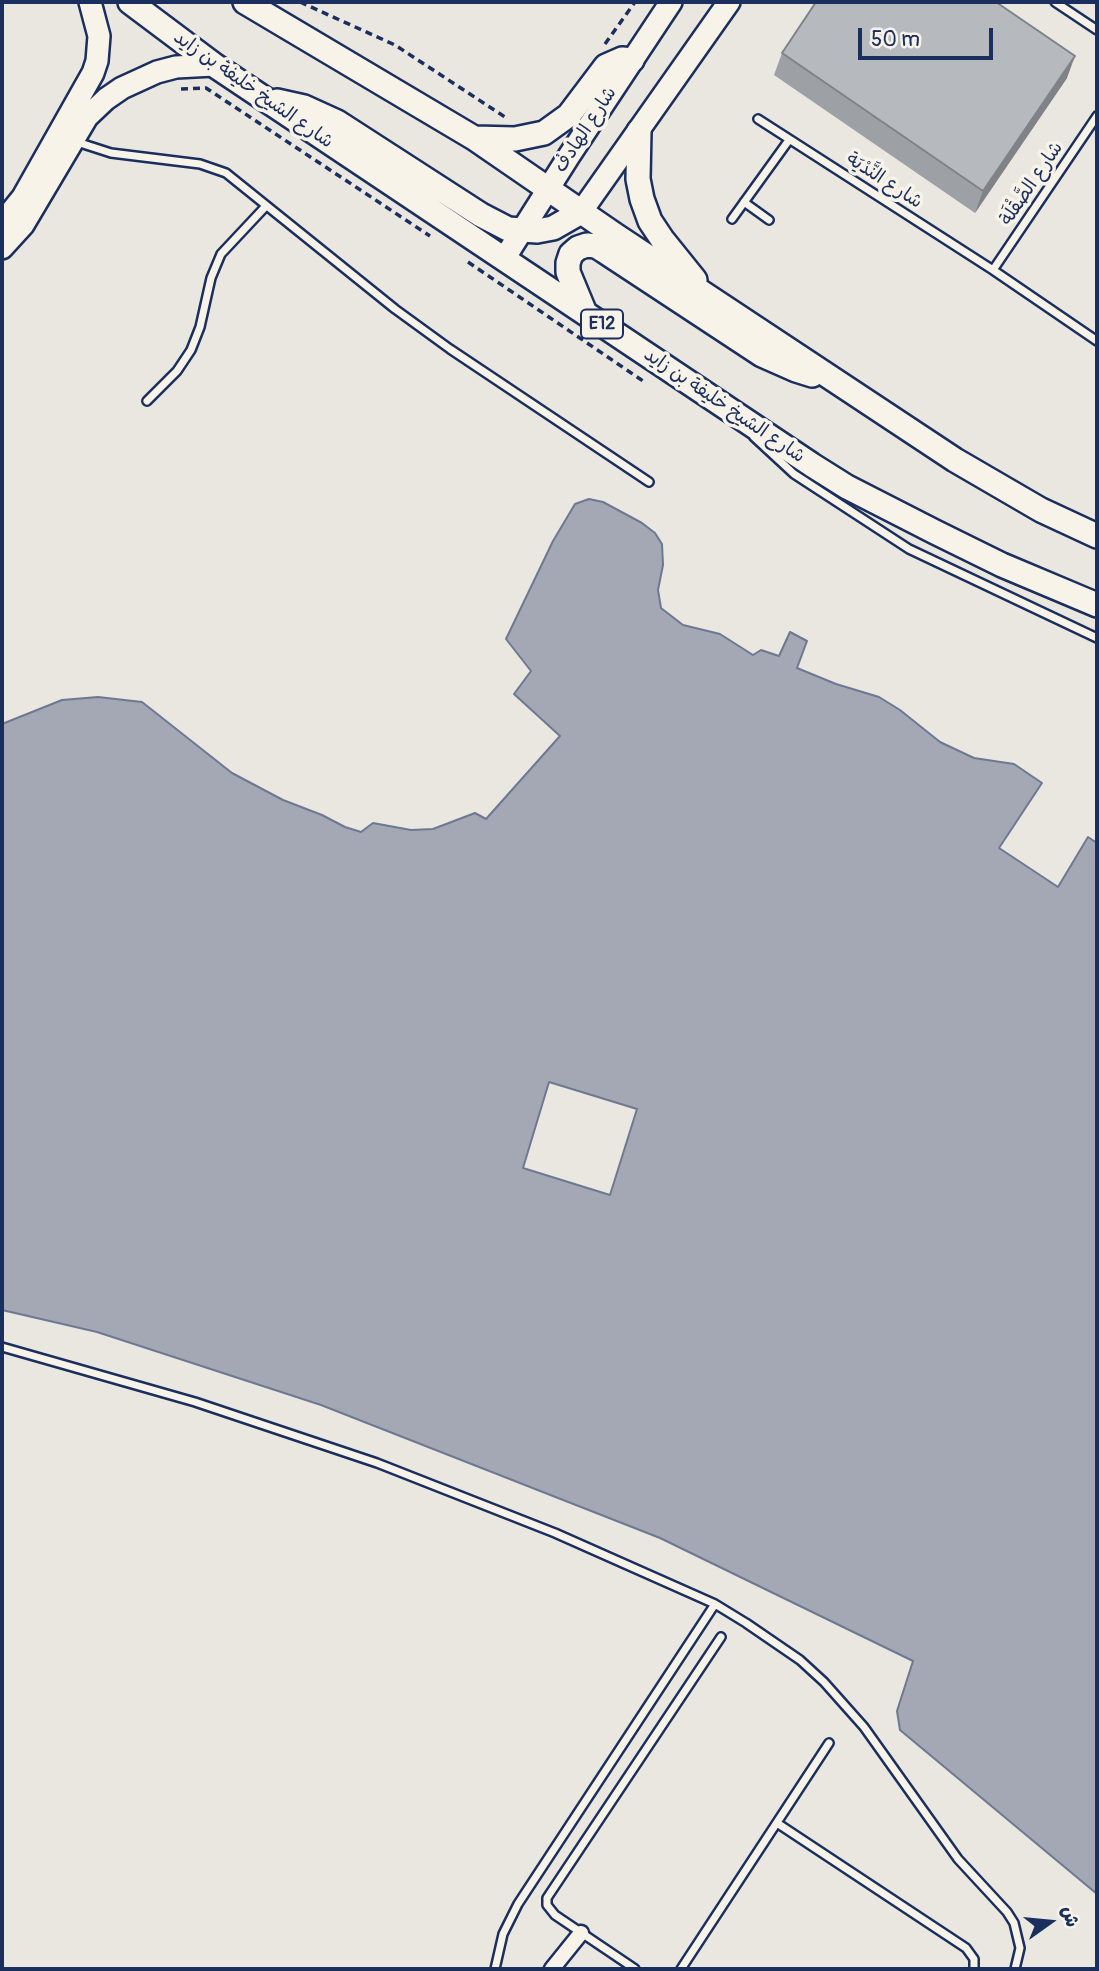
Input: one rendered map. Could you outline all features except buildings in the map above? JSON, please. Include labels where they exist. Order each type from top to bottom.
[{"type":"main road","name":"شارع الشيخ خليفة بن زايد","points":[[130,2],[214,65],[812,465],[883,506],[1002,565],[1097,605]]},
{"type":"main road","points":[[245,2],[474,138],[581,212],[998,486],[1097,536]]},
{"type":"main road","points":[[474,138],[515,139],[544,133],[569,115],[606,66],[622,59],[632,60]]},
{"type":"main road","points":[[265,99],[304,107],[337,122],[481,215],[508,229],[521,231],[553,228],[581,212]]},
{"type":"main road","points":[[639,131],[638,179],[650,221],[708,296]]},
{"type":"main road","points":[[585,313],[568,272],[568,263],[571,254],[587,245],[604,251],[762,355],[796,370],[829,376]]},
{"type":"street","points":[[2,223],[23,197],[93,73],[99,36],[90,2]]},
{"type":"street","name":"شارع الهادف","points":[[504,259],[671,2]]},
{"type":"street","points":[[581,212],[729,2]]},
{"type":"street","points":[[2,248],[23,225],[87,117],[122,88],[157,72],[176,67],[214,65]]},
{"type":"street","points":[[552,1969],[581,1933]]},
{"type":"lane","points":[[1055,2],[1097,30]]},
{"type":"lane","name":"شارع الصَّقْلَة","points":[[993,270],[1097,116]]},
{"type":"lane","name":"شارع النَّدْيَة","points":[[758,119],[993,270],[1097,341]]},
{"type":"lane","points":[[73,140],[111,153],[200,164],[237,181],[342,268],[439,341],[649,482]]},
{"type":"lane","points":[[732,219],[789,140]]},
{"type":"lane","points":[[744,202],[769,220]]},
{"type":"lane","points":[[147,401],[177,371],[191,350],[200,327],[211,278],[221,254],[267,206]]},
{"type":"lane","points":[[734,411],[761,446],[777,460],[892,539],[939,565],[1097,638]]},
{"type":"lane","points":[[2,1347],[195,1402],[377,1463],[555,1533],[715,1604],[774,1640],[824,1682],[864,1727],[958,1858],[1007,1912],[1014,1923],[1020,1948],[1015,1969]]},
{"type":"lane","points":[[495,1969],[503,1934],[518,1903],[715,1604]]},
{"type":"lane","points":[[635,1969],[550,1910],[547,1905],[549,1892],[721,1637]]},
{"type":"lane","points":[[681,1969],[829,1742]]},
{"type":"lane","points":[[776,1823],[966,1948],[974,1959],[974,1969]]},
{"type":"path","points":[[300,2],[395,45],[508,120]]},
{"type":"path","points":[[181,89],[206,88],[436,240]]},
{"type":"path","points":[[460,256],[646,383]]},
{"type":"shaded area","points":[[589,499],[603,502],[655,533],[662,544],[663,565],[658,590],[661,608],[683,625],[720,634],[753,655],[761,650],[779,656],[790,632],[807,641],[797,668],[879,697],[940,742],[974,758],[1014,764],[1042,783],[999,848],[1058,887],[1088,837],[1097,843],[1097,1894],[900,1730],[897,1711],[913,1661],[660,1538],[321,1405],[97,1332],[2,1310],[2,724],[62,700],[98,697],[142,702],[232,773],[283,800],[345,827],[361,832],[373,823],[411,830],[433,829],[475,813],[486,819],[560,736],[514,694],[531,671],[506,639],[553,541],[575,504]],"holes":[[[549,1082],[637,1109],[610,1195],[523,1168]]]}]
